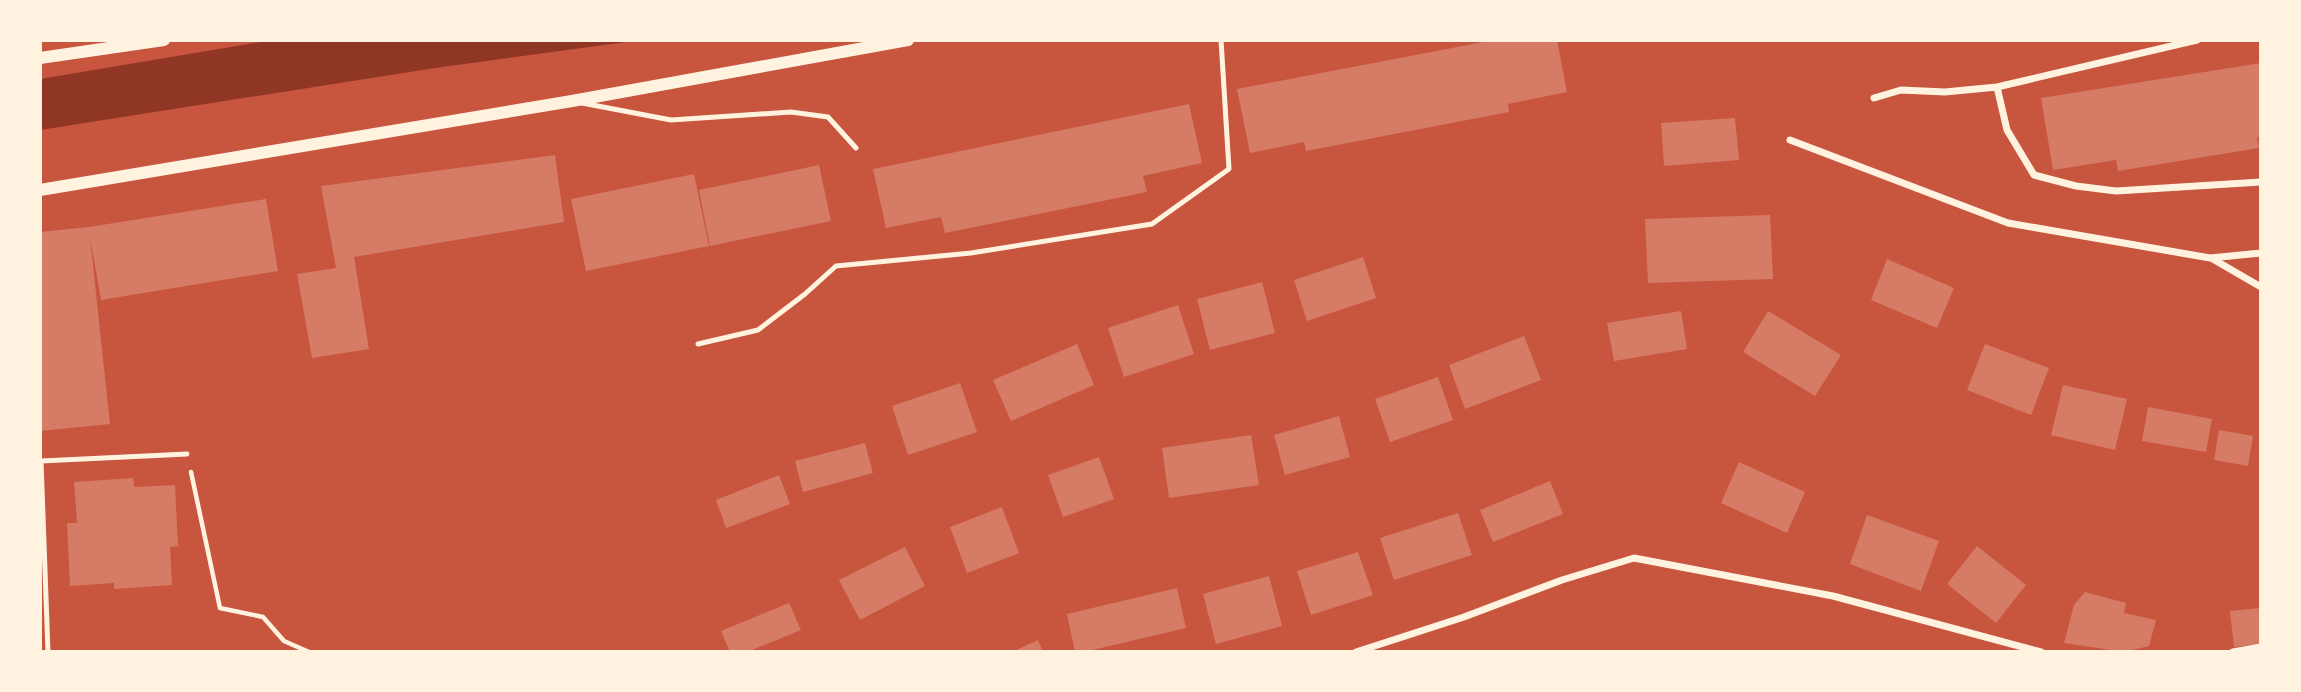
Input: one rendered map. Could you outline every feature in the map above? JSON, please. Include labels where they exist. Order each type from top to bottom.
[{"type":"street","points":[[40,58],[164,40]]},
{"type":"street","points":[[40,190],[572,101],[908,40]]},
{"type":"street","points":[[1874,98],[1901,90],[1945,92],[1997,88],[2197,40]]},
{"type":"street","points":[[1997,88],[2007,130],[2034,175],[2076,186],[2116,191],[2261,181]]},
{"type":"street","points":[[1790,140],[2008,223],[2210,258],[2261,253]]},
{"type":"street","points":[[2210,258],[2261,287]]},
{"type":"street","points":[[1356,652],[1452,621],[1562,580],[1634,558],[1833,596],[2041,652]]},
{"type":"street","points":[[2233,652],[2261,648]]},
{"type":"lane","points":[[698,344],[758,330],[836,266],[971,253],[1152,224],[1229,169],[1221,40]]},
{"type":"lane","points":[[572,101],[671,120],[791,112],[828,117],[856,148]]},
{"type":"lane","points":[[48,652],[41,461],[187,454]]},
{"type":"path","points":[[187,454],[220,608],[263,617],[284,641],[309,652]]},
{"type":"shaded area","points":[[272,40],[641,40],[435,68],[40,130],[40,79]]},
{"type":"building","points":[[1494,40],[1557,40],[1567,92],[1508,104],[1509,112],[1306,151],[1304,142],[1250,153],[1237,89]]},
{"type":"building","points":[[2261,63],[2261,137],[2257,137],[2259,148],[2118,171],[2116,160],[2053,170],[2041,98]]},
{"type":"building","points":[[1189,104],[1202,163],[1143,176],[1147,192],[945,233],[941,217],[886,228],[873,169]]},
{"type":"building","points":[[1735,118],[1739,160],[1664,166],[1661,123]]},
{"type":"building","points":[[555,155],[564,222],[354,257],[369,349],[312,358],[297,274],[336,268],[321,186]]},
{"type":"building","points":[[819,165],[831,221],[710,246],[699,190]]},
{"type":"building","points":[[694,174],[709,246],[586,271],[571,199]]},
{"type":"building","points":[[266,199],[278,271],[101,300],[90,237],[110,424],[40,431],[40,232],[89,227]]},
{"type":"building","points":[[1770,215],[1773,279],[1648,283],[1645,219]]},
{"type":"building","points":[[1363,257],[1376,298],[1307,321],[1294,280]]},
{"type":"building","points":[[1887,259],[1954,288],[1937,328],[1871,300]]},
{"type":"building","points":[[1262,282],[1275,333],[1210,350],[1197,299]]},
{"type":"building","points":[[1178,305],[1194,354],[1124,377],[1108,328]]},
{"type":"building","points":[[1681,311],[1687,349],[1614,361],[1607,323]]},
{"type":"building","points":[[1768,311],[1841,355],[1815,396],[1743,352]]},
{"type":"building","points":[[1524,336],[1541,380],[1465,409],[1449,365]]},
{"type":"building","points":[[1077,344],[1094,385],[1011,421],[993,380]]},
{"type":"building","points":[[1985,344],[2049,368],[2031,415],[1967,390]]},
{"type":"building","points":[[1438,377],[1453,420],[1390,442],[1375,399]]},
{"type":"building","points":[[960,383],[977,432],[908,455],[892,406]]},
{"type":"building","points":[[2063,385],[2127,399],[2115,450],[2051,435]]},
{"type":"building","points":[[2148,407],[2212,419],[2206,452],[2142,441]]},
{"type":"building","points":[[1339,416],[1350,457],[1285,475],[1274,435]]},
{"type":"building","points":[[2219,430],[2253,436],[2248,466],[2214,460]]},
{"type":"building","points":[[1251,435],[1259,485],[1169,498],[1162,448]]},
{"type":"building","points":[[865,443],[873,473],[803,492],[795,461]]},
{"type":"building","points":[[1099,457],[1114,499],[1063,517],[1048,475]]},
{"type":"building","points":[[1739,462],[1805,492],[1787,533],[1721,503]]},
{"type":"building","points":[[779,475],[790,504],[726,528],[716,500]]},
{"type":"building","points":[[133,478],[134,487],[175,485],[178,546],[170,547],[172,585],[114,589],[114,583],[70,586],[67,523],[77,523],[74,482]]},
{"type":"building","points":[[1550,481],[1563,514],[1493,542],[1480,510]]},
{"type":"building","points":[[1002,507],[1019,553],[967,573],[950,527]]},
{"type":"building","points":[[1458,513],[1472,555],[1394,580],[1380,538]]},
{"type":"building","points":[[1867,515],[1939,541],[1921,591],[1850,564]]},
{"type":"building","points":[[1977,546],[2026,585],[1996,623],[1947,584]]},
{"type":"building","points":[[905,547],[925,586],[860,620],[839,580]]},
{"type":"building","points":[[1358,552],[1373,595],[1311,615],[1297,571]]},
{"type":"building","points":[[1269,576],[1282,626],[1216,644],[1203,594]]},
{"type":"building","points":[[1177,588],[1186,628],[1075,652],[1067,614]]},
{"type":"building","points":[[2085,592],[2126,603],[2124,613],[2156,620],[2149,646],[2124,652],[2064,643],[2074,605]]},
{"type":"building","points":[[789,603],[801,630],[747,652],[730,652],[721,631]]},
{"type":"building","points":[[2261,608],[2261,644],[2234,647],[2230,611]]},
{"type":"building","points":[[1038,640],[1043,652],[1012,652]]}]
